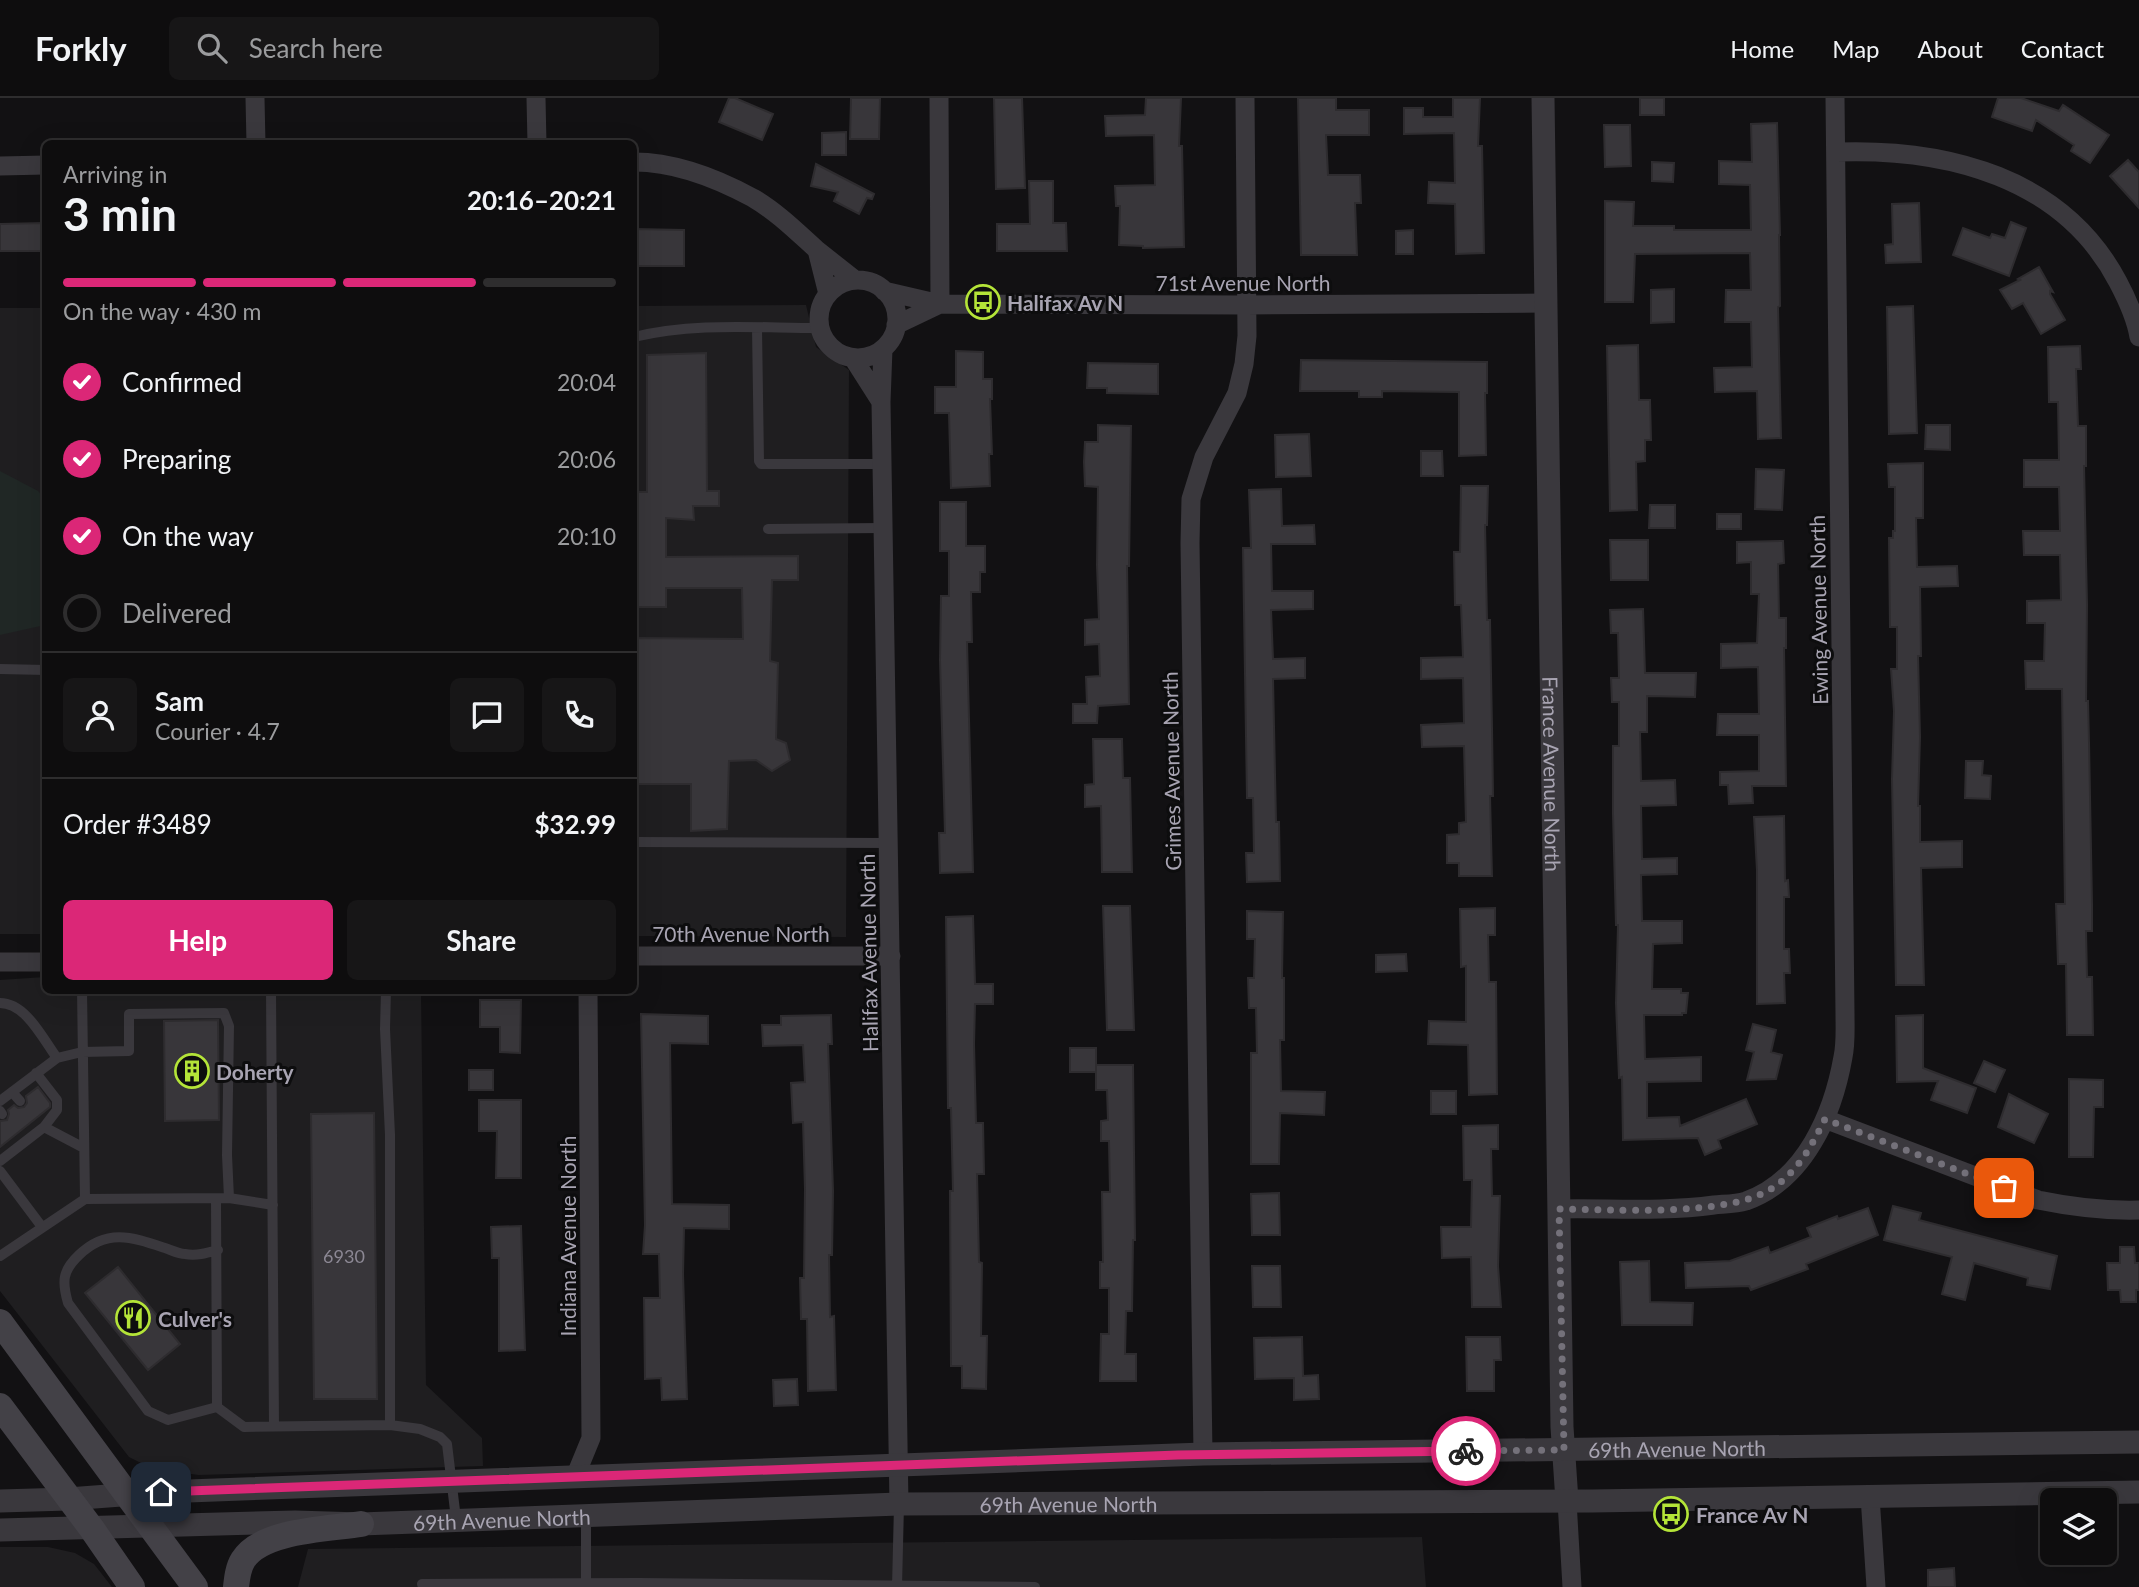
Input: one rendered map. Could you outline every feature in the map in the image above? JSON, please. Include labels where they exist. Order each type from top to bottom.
[{"type":"main road","points":[[0,1322],[195,1587]]},
{"type":"main road","points":[[0,1406],[132,1587]]},
{"type":"main road","points":[[236,1587],[242,1561],[252,1549],[267,1541],[361,1524]]},
{"type":"street","points":[[256,98],[256,140]]},
{"type":"street","points":[[536,98],[537,140]]},
{"type":"street","points":[[939,98],[940,304]]},
{"type":"street","name":"Grimes Avenue North","points":[[1203,1454],[1191,499],[1204,457],[1237,393],[1244,365],[1247,336],[1245,98]]},
{"type":"street","name":"France Avenue North","points":[[1543,98],[1559,1209],[1567,1502]]},
{"type":"street","name":"Ewing Avenue North","points":[[1559,1209],[1691,1208],[1745,1201],[1774,1187],[1797,1167],[1825,1119],[1836,1089],[1844,1055],[1845,1014],[1835,98]]},
{"type":"street","points":[[1836,152],[1876,151],[1927,156],[1976,167],[2023,187],[2055,207],[2084,232],[2108,263],[2126,298],[2139,337]]},
{"type":"street","points":[[637,162],[679,168],[715,180],[755,199],[855,280]]},
{"type":"street","points":[[0,166],[42,165]]},
{"type":"street","points":[[817,250],[828,294]]},
{"type":"street","points":[[855,280],[866,281],[884,291],[892,300],[896,325],[883,349],[874,354],[853,358],[831,348],[819,328],[821,304],[828,294],[845,282],[855,280]]},
{"type":"street","name":"71st Avenue North","points":[[884,291],[940,304],[1546,303]]},
{"type":"street","name":"71st Avenue North","points":[[896,325],[940,304]]},
{"type":"street","name":"Halifax Avenue North","points":[[883,349],[881,402],[899,1504]]},
{"type":"street","points":[[853,358],[881,402]]},
{"type":"street","name":"70th Avenue North","points":[[637,956],[891,956]]},
{"type":"street","points":[[0,962],[42,962]]},
{"type":"street","name":"Indiana Avenue North","points":[[575,1477],[590,1438],[588,994]]},
{"type":"street","points":[[1825,1119],[2038,1200],[2073,1208],[2139,1210]]},
{"type":"street","name":"69th Avenue North","points":[[0,1501],[1203,1454],[2139,1442]]},
{"type":"street","name":"69th Avenue North","points":[[0,1530],[295,1522],[361,1524],[899,1504],[1567,1502],[2139,1492]]},
{"type":"street","points":[[1870,1496],[1876,1587]]},
{"type":"street","points":[[1567,1502],[1572,1587]]},
{"type":"lane","points":[[637,336],[663,330],[699,327],[819,328]]},
{"type":"lane","points":[[757,328],[761,464],[882,464]]},
{"type":"lane","points":[[768,529],[883,528]]},
{"type":"lane","points":[[0,668],[42,670]]},
{"type":"lane","points":[[637,842],[888,843]]},
{"type":"lane","points":[[82,994],[85,1199]]},
{"type":"lane","points":[[271,994],[274,1426]]},
{"type":"lane","points":[[386,994],[390,1149],[390,1425]]},
{"type":"lane","points":[[0,1003],[9,1003],[25,1014],[57,1058]]},
{"type":"lane","points":[[0,1101],[57,1058],[82,1052],[129,1051],[128,1014],[224,1013],[229,1026],[229,1198]]},
{"type":"lane","points":[[2,1155],[57,1110],[57,1100],[36,1073]]},
{"type":"lane","points":[[12,1092],[20,1101]]},
{"type":"lane","points":[[39,1126],[84,1148]]},
{"type":"lane","points":[[0,1171],[42,1227]]},
{"type":"lane","points":[[0,1256],[85,1199],[229,1198],[273,1205]]},
{"type":"lane","points":[[216,1199],[217,1407]]},
{"type":"lane","points":[[217,1407],[168,1420],[148,1411],[68,1303],[62,1284],[69,1264],[78,1255],[87,1247],[111,1237],[134,1237],[184,1254],[218,1250]]},
{"type":"lane","points":[[217,1407],[244,1427],[390,1425],[420,1429],[440,1437],[447,1444],[456,1519]]},
{"type":"lane","points":[[897,1586],[899,1504]]},
{"type":"lane","points":[[586,1517],[586,1583]]},
{"type":"lane","points":[[423,1587],[422,1584],[586,1583],[1035,1587]]},
{"type":"shaded area","points":[[806,305],[816,347],[849,370],[846,937],[637,936],[637,306]]},
{"type":"shaded area","points":[[0,308],[42,308],[42,934],[0,934]]},
{"type":"shaded area","points":[[0,471],[42,496],[42,626],[0,635]]},
{"type":"shaded area","points":[[42,977],[42,994],[421,994],[426,1385],[482,1438],[483,1466],[199,1475],[153,1469],[129,1457],[0,1291],[0,980]]},
{"type":"shaded area","points":[[1422,1537],[1426,1587],[298,1587],[308,1549]]},
{"type":"shaded area","points":[[0,1547],[48,1547],[75,1553],[94,1564],[112,1587],[0,1587]]},
{"type":"building","points":[[729,98],[773,114],[762,140],[719,122]]},
{"type":"building","points":[[851,98],[880,98],[879,139],[850,139]]},
{"type":"building","points":[[994,98],[1022,98],[1025,188],[996,189]]},
{"type":"building","points":[[1146,98],[1181,98],[1179,146],[1182,146],[1184,247],[1143,248],[1119,245],[1120,206],[1116,206],[1115,186],[1155,185],[1154,135],[1106,136],[1105,116],[1145,115]]},
{"type":"building","points":[[1298,98],[1336,98],[1336,110],[1369,110],[1369,135],[1326,135],[1328,175],[1360,175],[1361,203],[1355,203],[1357,255],[1301,255]]},
{"type":"building","points":[[1453,98],[1480,98],[1478,146],[1482,146],[1484,253],[1456,254],[1455,204],[1428,203],[1429,182],[1455,183],[1454,133],[1404,134],[1404,108],[1423,108],[1423,117],[1453,117]]},
{"type":"building","points":[[1640,98],[1664,98],[1664,115],[1640,115]]},
{"type":"building","points":[[1998,98],[2021,98],[2059,111],[2063,105],[2109,135],[2090,163],[2071,151],[2074,145],[2036,120],[2032,131],[1992,117]]},
{"type":"building","points":[[1777,123],[1781,438],[1758,439],[1757,391],[1715,392],[1714,368],[1752,367],[1751,322],[1725,322],[1726,290],[1751,290],[1750,253],[1635,254],[1633,302],[1605,302],[1605,201],[1634,202],[1633,226],[1674,226],[1674,230],[1751,230],[1750,185],[1719,184],[1719,161],[1752,162],[1751,124]]},
{"type":"building","points":[[1604,125],[1630,125],[1631,166],[1605,167]]},
{"type":"building","points":[[846,132],[846,155],[822,155],[822,133]]},
{"type":"building","points":[[2128,160],[2139,172],[2139,208],[2110,176]]},
{"type":"building","points":[[1652,162],[1674,163],[1673,182],[1652,181]]},
{"type":"building","points":[[816,164],[874,194],[872,199],[867,198],[859,214],[834,201],[838,192],[811,186]]},
{"type":"building","points":[[1029,181],[1053,181],[1053,223],[1066,223],[1067,251],[997,251],[997,224],[1030,224]]},
{"type":"building","points":[[1919,203],[1921,262],[1886,263],[1885,245],[1893,244],[1892,204]]},
{"type":"building","points":[[2011,222],[2026,228],[2009,276],[1953,255],[1963,228],[1990,238],[1992,234],[2005,238]]},
{"type":"building","points":[[42,223],[42,251],[0,251],[0,224]]},
{"type":"building","points":[[637,229],[684,230],[684,266],[637,266]]},
{"type":"building","points":[[1413,230],[1413,254],[1396,254],[1396,231]]},
{"type":"building","points":[[2039,267],[2065,320],[2041,334],[2023,303],[2012,309],[2000,290]]},
{"type":"building","points":[[1674,289],[1674,322],[1651,323],[1651,290]]},
{"type":"building","points":[[1913,306],[1917,433],[1889,434],[1887,307]]},
{"type":"building","points":[[1638,345],[1639,400],[1650,400],[1651,440],[1645,440],[1645,461],[1636,462],[1637,510],[1610,511],[1607,346]]},
{"type":"building","points":[[2080,346],[2081,369],[2076,369],[2078,426],[2086,426],[2086,701],[2092,904],[2092,931],[2086,931],[2087,977],[2092,977],[2093,1035],[2067,1035],[2066,964],[2058,964],[2056,904],[2065,904],[2062,689],[2026,689],[2025,661],[2044,661],[2045,623],[2027,623],[2027,601],[2061,600],[2060,555],[2024,555],[2023,531],[2060,531],[2059,487],[2024,487],[2024,460],[2059,460],[2058,402],[2049,402],[2048,347]]},
{"type":"building","points":[[956,351],[983,352],[983,379],[992,379],[990,486],[951,488],[949,413],[935,413],[935,387],[956,387]]},
{"type":"building","points":[[706,353],[707,491],[719,491],[719,506],[693,506],[694,520],[666,518],[666,557],[798,556],[798,580],[772,580],[770,661],[778,663],[776,739],[786,743],[790,760],[772,771],[756,760],[729,761],[727,829],[691,831],[691,784],[637,784],[637,638],[743,639],[742,588],[666,588],[666,607],[637,607],[637,492],[647,492],[647,355]]},
{"type":"building","points":[[1301,360],[1487,362],[1486,455],[1459,456],[1459,392],[1382,391],[1382,397],[1359,397],[1359,391],[1300,391]]},
{"type":"building","points":[[1088,363],[1158,364],[1158,394],[1107,393],[1107,388],[1087,388]]},
{"type":"building","points":[[1098,425],[1131,426],[1127,566],[1129,704],[1098,706],[1097,723],[1073,723],[1073,704],[1087,704],[1086,677],[1100,676],[1099,644],[1085,645],[1085,620],[1099,619],[1098,487],[1085,486],[1084,462],[1085,442],[1098,442]]},
{"type":"building","points":[[1926,425],[1950,425],[1950,450],[1925,449]]},
{"type":"building","points":[[1309,434],[1311,476],[1276,477],[1275,435]]},
{"type":"building","points":[[1421,451],[1442,451],[1443,476],[1421,476]]},
{"type":"building","points":[[1923,463],[1923,518],[1916,518],[1917,567],[1957,566],[1958,586],[1920,587],[1920,842],[1962,841],[1962,867],[1921,868],[1924,985],[1896,985],[1892,779],[1894,711],[1891,669],[1897,669],[1897,627],[1890,627],[1889,538],[1893,538],[1895,531],[1895,487],[1889,487],[1888,464]]},
{"type":"building","points":[[1756,469],[1784,470],[1782,510],[1755,509]]},
{"type":"building","points":[[1461,486],[1488,486],[1485,525],[1487,620],[1490,620],[1492,876],[1459,876],[1459,863],[1447,863],[1447,835],[1459,834],[1459,823],[1466,822],[1464,746],[1422,747],[1421,725],[1464,723],[1463,678],[1421,679],[1421,658],[1463,657],[1461,605],[1455,605],[1454,552],[1460,552]]},
{"type":"building","points":[[1281,489],[1282,526],[1314,525],[1315,544],[1271,544],[1272,591],[1313,591],[1313,609],[1271,610],[1273,659],[1305,658],[1305,678],[1273,679],[1280,881],[1247,882],[1246,853],[1254,853],[1253,798],[1247,798],[1243,548],[1251,548],[1249,490]]},
{"type":"building","points":[[940,502],[966,502],[966,546],[985,546],[985,572],[980,572],[980,592],[971,592],[972,642],[967,642],[973,872],[940,873],[939,833],[945,833],[941,596],[949,596],[949,551],[940,551]]},
{"type":"building","points":[[1650,505],[1675,505],[1675,528],[1649,528]]},
{"type":"building","points":[[1717,514],[1741,514],[1741,529],[1717,529]]},
{"type":"building","points":[[1610,540],[1648,540],[1648,580],[1611,580]]},
{"type":"building","points":[[1783,541],[1784,563],[1778,564],[1779,618],[1786,618],[1786,786],[1752,786],[1753,803],[1729,804],[1728,785],[1720,785],[1720,772],[1759,771],[1759,735],[1717,735],[1718,714],[1759,714],[1758,667],[1721,668],[1721,644],[1757,643],[1759,594],[1751,594],[1751,562],[1737,563],[1737,542]]},
{"type":"building","points":[[1643,609],[1645,673],[1696,673],[1695,697],[1647,696],[1647,732],[1640,732],[1641,781],[1675,780],[1676,805],[1641,806],[1642,859],[1677,858],[1677,874],[1641,875],[1642,921],[1682,921],[1682,943],[1653,944],[1652,989],[1681,989],[1681,993],[1688,993],[1686,1013],[1682,1015],[1644,1015],[1645,1059],[1701,1057],[1701,1081],[1647,1082],[1647,1118],[1679,1117],[1680,1126],[1746,1099],[1757,1124],[1718,1140],[1721,1148],[1705,1155],[1698,1138],[1623,1140],[1622,1077],[1619,1078],[1616,1003],[1618,925],[1613,814],[1613,746],[1619,746],[1619,702],[1612,702],[1611,678],[1619,678],[1618,633],[1611,633],[1610,610]]},
{"type":"building","points":[[1093,739],[1122,739],[1123,778],[1130,778],[1132,872],[1102,872],[1101,806],[1085,807],[1085,785],[1094,784]]},
{"type":"building","points":[[1966,761],[1983,761],[1982,775],[1991,776],[1990,799],[1965,798]]},
{"type":"building","points":[[1784,816],[1785,881],[1788,880],[1789,897],[1784,897],[1784,949],[1789,949],[1790,973],[1784,973],[1785,1003],[1757,1004],[1757,870],[1754,817]]},
{"type":"building","points":[[1103,906],[1130,906],[1134,1030],[1107,1030]]},
{"type":"building","points":[[1495,908],[1495,935],[1488,935],[1489,982],[1496,982],[1497,1094],[1469,1095],[1468,1045],[1428,1044],[1429,1021],[1466,1022],[1466,966],[1461,967],[1460,909]]},
{"type":"building","points":[[1247,911],[1283,912],[1284,1040],[1280,1040],[1281,1091],[1325,1092],[1324,1115],[1280,1113],[1279,1164],[1251,1164],[1251,1053],[1257,1053],[1256,1008],[1249,1008],[1248,978],[1254,978],[1255,939],[1247,939]]},
{"type":"building","points":[[973,916],[975,984],[993,984],[993,1004],[975,1004],[974,1044],[976,1123],[983,1123],[984,1174],[977,1174],[979,1262],[982,1263],[981,1336],[987,1336],[986,1389],[962,1388],[962,1366],[951,1366],[950,1191],[953,1191],[951,1108],[948,1108],[946,917]]},
{"type":"building","points":[[1406,954],[1407,971],[1376,972],[1376,955]]},
{"type":"building","points":[[480,1000],[521,1000],[520,1053],[500,1052],[500,1027],[480,1027]]},
{"type":"building","points":[[641,1014],[708,1016],[708,1044],[670,1043],[672,1204],[729,1205],[729,1229],[684,1228],[687,1399],[662,1400],[661,1378],[645,1379],[644,1298],[660,1298],[659,1254],[643,1254],[645,1225]]},
{"type":"building","points":[[831,1015],[832,1044],[828,1044],[833,1191],[832,1255],[829,1255],[830,1317],[834,1316],[836,1390],[808,1391],[807,1319],[801,1319],[800,1278],[804,1278],[803,1122],[793,1123],[791,1083],[805,1082],[803,1045],[763,1046],[762,1025],[781,1025],[781,1016]]},
{"type":"building","points":[[1923,1015],[1923,1068],[1976,1088],[1967,1113],[1931,1100],[1938,1081],[1897,1082],[1896,1016]]},
{"type":"building","name":"Doherty","points":[[218,1020],[219,1120],[165,1121],[164,1021]]},
{"type":"building","points":[[1753,1024],[1776,1030],[1771,1052],[1782,1055],[1776,1079],[1747,1080],[1754,1052],[1746,1050]]},
{"type":"building","points":[[1070,1048],[1096,1048],[1096,1072],[1070,1072]]},
{"type":"building","points":[[1984,1061],[2005,1070],[1995,1092],[1974,1083]]},
{"type":"building","points":[[1096,1065],[1133,1065],[1135,1240],[1132,1311],[1126,1311],[1125,1354],[1136,1354],[1136,1381],[1100,1381],[1101,1334],[1109,1334],[1109,1288],[1100,1288],[1100,1262],[1103,1262],[1102,1192],[1110,1192],[1109,1141],[1101,1141],[1101,1121],[1108,1120],[1107,1090],[1096,1090]]},
{"type":"building","points":[[469,1070],[493,1070],[493,1090],[469,1090]]},
{"type":"building","points":[[2069,1079],[2103,1080],[2103,1107],[2094,1107],[2093,1157],[2069,1157]]},
{"type":"building","points":[[38,1087],[50,1107],[0,1147],[0,1121],[7,1120],[8,1110],[14,1105],[18,1108],[24,1107],[27,1103],[26,1096]]},
{"type":"building","points":[[1431,1091],[1456,1091],[1456,1114],[1431,1114]]},
{"type":"building","points":[[2009,1094],[2048,1114],[2034,1143],[1998,1127]]},
{"type":"building","points":[[479,1100],[521,1100],[521,1178],[496,1178],[497,1131],[479,1131]]},
{"type":"building","points":[[374,1113],[377,1399],[314,1399],[311,1114]]},
{"type":"building","points":[[1498,1125],[1498,1149],[1491,1149],[1492,1196],[1500,1196],[1498,1266],[1501,1307],[1472,1307],[1471,1257],[1442,1258],[1441,1227],[1471,1227],[1472,1180],[1464,1180],[1463,1126]]},
{"type":"building","points":[[1279,1193],[1280,1235],[1252,1235],[1251,1194]]},
{"type":"building","points":[[1893,1206],[1921,1213],[1919,1220],[2057,1256],[2050,1289],[2027,1285],[2028,1278],[1974,1263],[1965,1300],[1942,1294],[1952,1257],[1884,1240]]},
{"type":"building","points":[[1868,1208],[1878,1235],[1806,1264],[1808,1269],[1751,1290],[1749,1286],[1686,1288],[1685,1263],[1730,1261],[1768,1247],[1770,1253],[1811,1237],[1807,1228]]},
{"type":"building","points":[[521,1226],[525,1350],[499,1351],[499,1258],[492,1258],[491,1227]]},
{"type":"building","points":[[2120,1247],[2134,1247],[2135,1263],[2139,1263],[2136,1302],[2121,1302],[2120,1290],[2108,1290],[2107,1263],[2120,1263]]},
{"type":"building","points":[[1649,1261],[1650,1302],[1693,1303],[1692,1325],[1622,1325],[1620,1262]]},
{"type":"building","points":[[1252,1266],[1280,1266],[1281,1307],[1253,1307]]},
{"type":"building","name":"Culver's","points":[[118,1267],[180,1344],[148,1370],[85,1293]]},
{"type":"building","points":[[1302,1337],[1303,1376],[1318,1375],[1319,1399],[1294,1400],[1294,1378],[1255,1379],[1254,1338]]},
{"type":"building","points":[[1466,1337],[1500,1337],[1501,1360],[1494,1360],[1494,1391],[1467,1391]]},
{"type":"building","points":[[797,1379],[798,1405],[774,1406],[773,1380]]},
{"type":"building","points":[[1954,1568],[1955,1587],[1928,1587],[1928,1570]]},
{"type":"way so far","points":[[1466,1451],[1564,1450],[1559,1209],[1691,1208],[1745,1201],[1774,1187],[1797,1167],[1825,1119],[2004,1188]]},
{"type":"place","name":"Halifax Av N","points":[[983,302]]},
{"type":"place","name":"Doherty","points":[[192,1071]]},
{"type":"place","name":"Culver's","points":[[133,1318]]},
{"type":"place","name":"France Av N","points":[[1671,1514]]},
{"type":"route","points":[[161,1492],[1178,1455],[1466,1451]]}]
